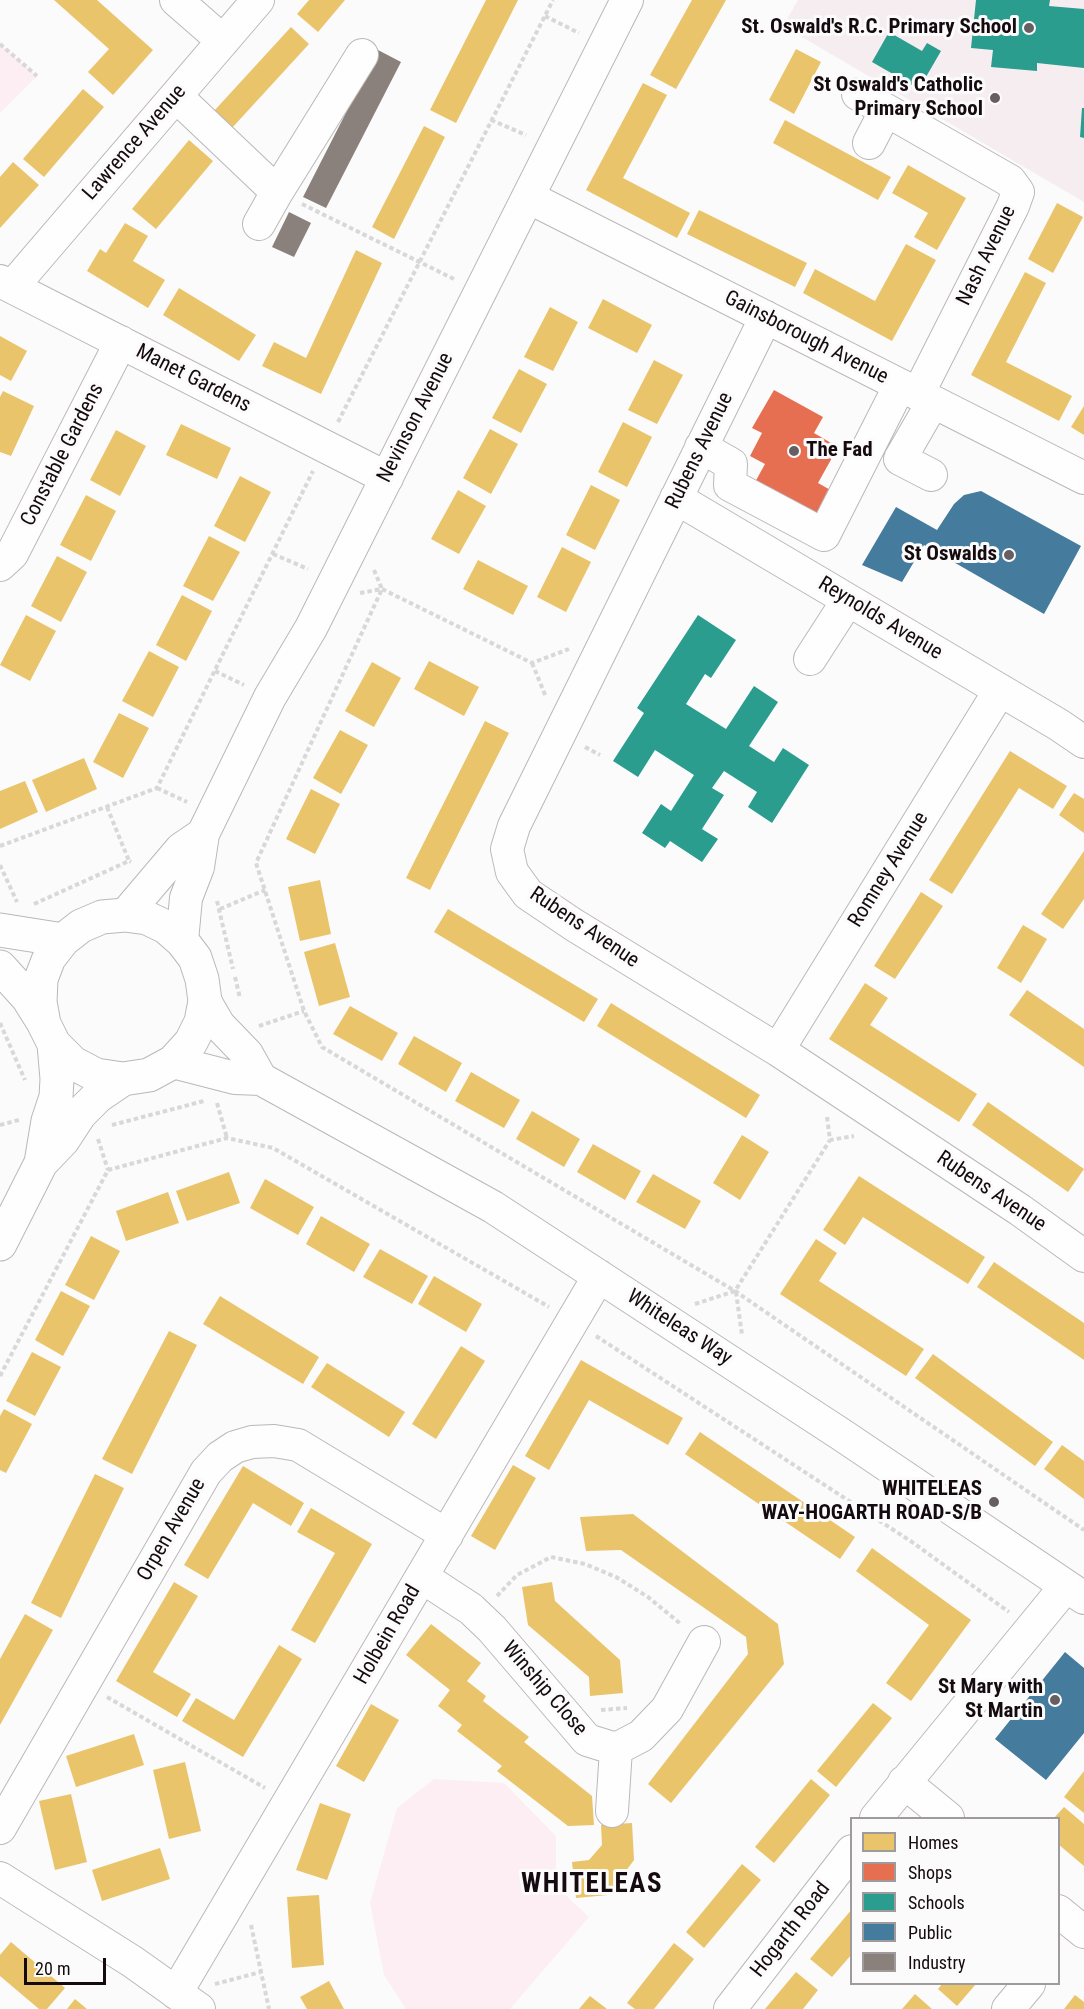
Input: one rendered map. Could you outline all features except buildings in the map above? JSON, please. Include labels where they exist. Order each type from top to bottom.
[{"type":"main road","points":[[0,968],[28,998],[49,1034],[72,1063],[96,1076],[123,1079],[149,1075],[173,1062],[191,1042],[201,1022],[205,1001],[202,979],[195,958],[182,941],[166,927],[147,918],[125,915],[102,917],[81,926],[63,940],[49,958],[41,979],[40,1002],[49,1034],[57,1079],[56,1097],[48,1120],[41,1163]]},
{"type":"main road","points":[[10,920],[63,940]]},
{"type":"main road","points":[[0,1244],[41,1163],[63,1140],[80,1114],[98,1096],[123,1079]]},
{"type":"street","points":[[176,0],[223,41]]},
{"type":"street","name":"Lawrence Avenue","points":[[6,284],[176,96],[258,0]]},
{"type":"street","name":"Nevinson Avenue","points":[[182,941],[186,897],[198,867],[203,834],[270,697],[311,628],[627,0]]},
{"type":"street","points":[[259,224],[362,56]]},
{"type":"street","name":"Nash Avenue","points":[[858,94],[1010,181],[1018,192],[917,394]]},
{"type":"street","points":[[176,96],[277,192]]},
{"type":"street","points":[[869,143],[886,110]]},
{"type":"street","name":"Gainsborough Avenue","points":[[528,197],[1084,478]]},
{"type":"street","name":"Manet Gardens","points":[[6,284],[387,478]]},
{"type":"street","name":"Rubens Avenue","points":[[766,317],[514,826],[507,849],[512,872],[528,894],[574,925],[778,1050],[1020,1210],[1084,1256]]},
{"type":"street","name":"Constable Gardens","points":[[0,566],[12,554],[121,342]]},
{"type":"street","points":[[701,447],[731,464],[730,484],[824,535],[917,394]]},
{"type":"street","points":[[917,394],[900,459],[932,475]]},
{"type":"street","name":"Reynolds Avenue","points":[[676,498],[1084,742]]},
{"type":"street","points":[[810,659],[848,600]]},
{"type":"street","name":"Romney Avenue","points":[[778,1050],[1000,690]]},
{"type":"street","name":"Nevinson Avenue","points":[[125,915],[181,849],[203,834]]},
{"type":"street","name":"Whiteleas Way","points":[[205,1001],[219,1025],[230,1039],[247,1054],[261,1078]]},
{"type":"street","name":"Whiteleas Way","points":[[173,1062],[235,1078],[261,1078],[494,1207],[842,1435],[1075,1592]]},
{"type":"street","name":"Holbein Road","points":[[188,2001],[242,1882],[599,1276]]},
{"type":"street","name":"Orpen Avenue","points":[[0,1828],[206,1472],[220,1457],[235,1447],[252,1442],[274,1441],[297,1445],[447,1535]]},
{"type":"street","name":"Winship Close","points":[[422,1577],[478,1616],[492,1629],[587,1740],[616,1749]]},
{"type":"street","points":[[877,1817],[1032,1628],[1075,1592]]},
{"type":"street","points":[[612,1811],[616,1749],[641,1736],[669,1705],[704,1642]]},
{"type":"street","points":[[904,1782],[947,1817]]},
{"type":"street","name":"Hogarth Road","points":[[730,2009],[850,1854]]},
{"type":"street","points":[[0,1878],[133,1962],[188,2001]]},
{"type":"street","points":[[1008,2009],[1027,1985]]},
{"type":"path","points":[[0,846],[157,788],[419,261],[553,0]]},
{"type":"path","points":[[545,16],[604,46]]},
{"type":"path","points":[[0,44],[37,76]]},
{"type":"path","points":[[491,120],[554,146]]},
{"type":"path","points":[[277,192],[480,292]]},
{"type":"path","points":[[273,554],[329,590],[382,589],[532,663],[609,634]]},
{"type":"path","points":[[382,589],[256,863],[303,1011],[322,1047],[735,1291],[1084,1530]]},
{"type":"path","points":[[107,807],[129,861],[135,866]]},
{"type":"path","points":[[32,905],[129,861]]},
{"type":"path","points":[[0,865],[10,920]]},
{"type":"path","points":[[198,867],[212,881],[240,1000]]},
{"type":"path","points":[[220,909],[265,890]]},
{"type":"path","points":[[249,1029],[303,1011]]},
{"type":"path","points":[[0,1023],[25,1081]]},
{"type":"path","points":[[215,1098],[227,1138]]},
{"type":"path","points":[[106,1126],[208,1100]]},
{"type":"path","points":[[0,1376],[108,1170],[95,1130]]},
{"type":"path","points":[[108,1170],[227,1138],[273,1148],[573,1320],[912,1542],[1032,1628]]},
{"type":"path","points":[[658,1315],[735,1291],[831,1140]]},
{"type":"path","points":[[478,1616],[517,1575],[551,1557],[585,1564],[616,1577],[648,1597],[704,1642]]},
{"type":"path","points":[[83,1683],[289,1802]]},
{"type":"path","points":[[565,1713],[669,1705]]},
{"type":"path","points":[[242,1882],[269,2009]]},
{"type":"shaded area","name":"St Oswald's Catholic Primary School","points":[[798,0],[1084,0],[1084,202],[783,26]]},
{"type":"shaded area","points":[[0,44],[37,76],[0,113]]},
{"type":"shaded area","points":[[434,1779],[504,1783],[556,1836],[556,1886],[589,1917],[510,2009],[406,2009],[384,1975],[370,1903],[397,1808]]},
{"type":"place","name":"St. Oswald's R.C. Primary School","points":[[1029,28]]},
{"type":"place","name":"St Oswald's Catholic Primary School","points":[[995,98]]},
{"type":"place","name":"The Fad","points":[[794,451]]},
{"type":"place","name":"St Oswalds","points":[[1009,555]]},
{"type":"place","name":"WHITELEAS WAY-HOGARTH ROAD-S/B","points":[[994,1502]]},
{"type":"place","name":"St Mary with St Martin","points":[[1055,1700]]},
{"type":"district","name":"WHITELEAS","points":[[592,1885]]}]
